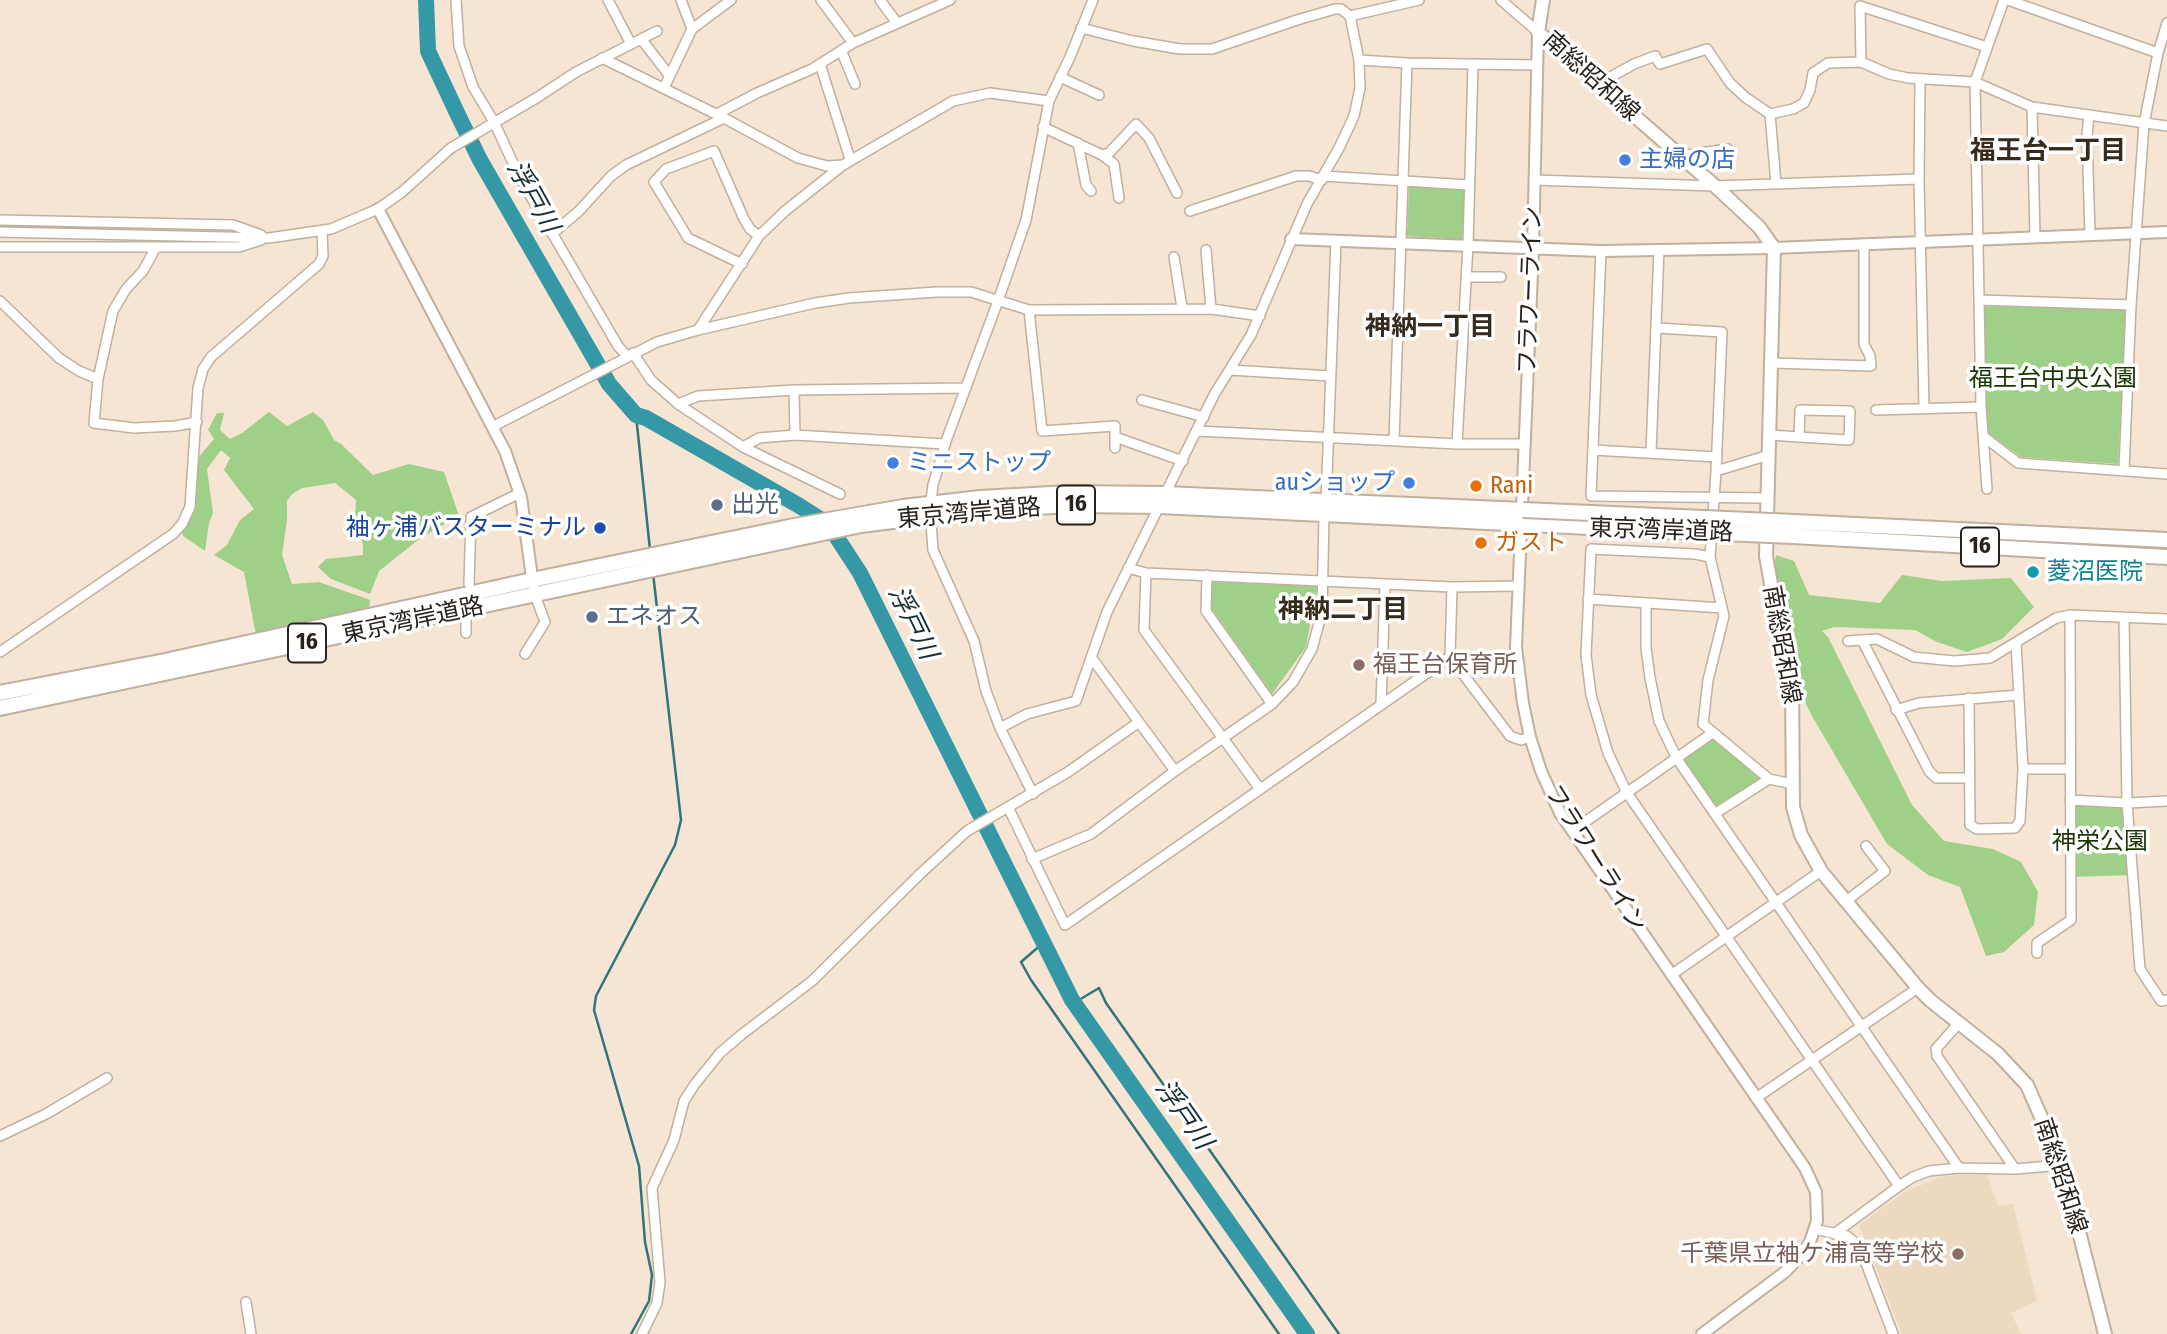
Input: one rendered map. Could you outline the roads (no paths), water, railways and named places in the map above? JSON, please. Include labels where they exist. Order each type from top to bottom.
[{"type":"highway","name":"東京湾岸道路","points":[[0,693],[931,510],[1163,500],[1794,529],[2167,540]]},
{"type":"highway","name":"東京湾岸道路","points":[[1794,529],[2167,557]]},
{"type":"highway","name":"東京湾岸道路","points":[[0,708],[533,587]]},
{"type":"main road","name":"南総昭和線","points":[[1543,0],[1538,32],[1715,186],[1759,227],[1774,248],[1766,556],[1792,678],[1793,807],[1801,835],[1821,871],[1918,988],[1958,1024],[1998,1054],[2027,1085],[2062,1165],[2105,1334]]},
{"type":"street","points":[[456,0],[459,46],[474,87],[520,178],[618,346],[630,354],[651,380],[678,404],[743,447],[840,494]]},
{"type":"street","points":[[608,0],[631,44]]},
{"type":"street","points":[[681,0],[691,29]]},
{"type":"street","points":[[664,89],[691,29],[732,0]]},
{"type":"street","points":[[821,0],[853,43]]},
{"type":"street","points":[[880,0],[897,23]]},
{"type":"street","points":[[552,234],[579,211],[611,176],[626,165],[820,64],[853,43],[950,0]]},
{"type":"street","points":[[1032,794],[1000,728],[986,691],[975,640],[933,550],[931,510],[933,485],[945,444],[1026,219],[1049,101],[1093,0]]},
{"type":"street","points":[[1350,16],[1391,4],[1419,0]]},
{"type":"street","points":[[1502,0],[1538,32]]},
{"type":"street","points":[[1987,489],[1981,407],[1975,82],[1987,47],[2006,0],[2158,53]]},
{"type":"street","points":[[1861,62],[1860,6],[1987,47]]},
{"type":"street","points":[[1000,728],[1027,714],[1076,701],[1107,612],[1204,417],[1243,351],[1291,239],[1354,116],[1360,88],[1359,60],[1350,16],[1341,9],[1224,46],[1203,50],[1133,41],[1081,28]]},
{"type":"street","points":[[2124,470],[2131,305],[2144,124],[2158,53],[2167,23]]},
{"type":"street","points":[[0,233],[270,237],[322,231],[378,209],[402,192],[450,148],[576,72],[657,31]]},
{"type":"street","name":"フラワーライン","points":[[1538,32],[1533,249],[1516,647],[1518,675],[1530,737],[1550,794],[1572,831],[1756,1098],[1811,1180],[1816,1192],[1818,1209],[1814,1230],[1803,1253],[1785,1272],[1702,1334]]},
{"type":"street","points":[[642,40],[669,75]]},
{"type":"street","points":[[1596,85],[1655,55],[1660,64],[1707,49],[1730,83],[1770,114],[1793,109],[1804,103],[1813,73],[1828,63],[1861,62],[1889,74],[1920,80],[1975,82],[2032,107],[2167,125]]},
{"type":"street","points":[[841,50],[855,84]]},
{"type":"street","points":[[602,58],[721,116],[799,158],[827,166],[847,162]]},
{"type":"street","points":[[1359,60],[1537,65]]},
{"type":"street","points":[[1394,441],[1407,63]]},
{"type":"street","points":[[820,64],[847,162]]},
{"type":"street","points":[[1457,444],[1468,245],[1473,65]]},
{"type":"street","points":[[1060,77],[1099,96]]},
{"type":"street","points":[[1920,80],[1919,179],[1924,408]]},
{"type":"street","points":[[698,330],[760,236],[785,211],[847,162],[953,101],[990,93],[1006,93],[1049,101]]},
{"type":"street","points":[[2032,107],[2035,237]]},
{"type":"street","points":[[1770,114],[1776,184]]},
{"type":"street","points":[[2089,115],[2087,136],[2090,234]]},
{"type":"street","points":[[1102,155],[1109,153],[1136,124],[1149,138],[1177,193]]},
{"type":"street","points":[[1043,127],[1114,163],[1119,198]]},
{"type":"street","points":[[1078,143],[1086,185],[1091,191]]},
{"type":"street","points":[[1680,156],[1728,149]]},
{"type":"street","points":[[742,264],[688,238],[654,182],[666,169],[714,151],[744,219],[750,229],[760,236]]},
{"type":"street","points":[[1190,211],[1296,176],[1469,185]]},
{"type":"street","points":[[1535,180],[1715,186],[1919,179]]},
{"type":"street","points":[[378,209],[505,451],[520,493],[533,587],[545,622],[526,654]]},
{"type":"street","points":[[0,220],[233,225],[270,237]]},
{"type":"street","points":[[0,652],[173,534],[182,524],[190,507],[198,388],[206,362],[319,264],[323,257],[322,231]]},
{"type":"street","points":[[1291,239],[1601,251],[1774,248],[2167,232]]},
{"type":"street","points":[[0,247],[239,247],[270,237]]},
{"type":"street","points":[[1032,859],[1090,834],[1272,704],[1293,682],[1312,649],[1322,612],[1324,581],[1336,241]]},
{"type":"street","points":[[1773,363],[1871,366],[1864,344],[1864,244]]},
{"type":"street","points":[[156,247],[143,271],[126,289],[113,311],[98,379],[94,423],[134,428],[197,422]]},
{"type":"street","points":[[1206,250],[1211,309]]},
{"type":"street","points":[[1651,452],[1659,250]]},
{"type":"street","points":[[1601,251],[1591,496],[1766,498]]},
{"type":"street","points":[[1174,257],[1182,309]]},
{"type":"street","points":[[1466,277],[1501,276]]},
{"type":"street","points":[[492,427],[657,342],[698,330],[849,298],[971,292],[1029,310],[1211,309],[1259,316]]},
{"type":"street","points":[[1980,300],[2131,305]]},
{"type":"street","points":[[0,301],[59,358],[98,379]]},
{"type":"street","points":[[1029,310],[1042,431],[1115,426],[1115,448]]},
{"type":"street","points":[[1657,328],[1722,332],[1710,557],[1722,608],[1723,625],[1708,680],[1703,724],[1711,734],[1769,779],[1793,784]]},
{"type":"street","points":[[1230,370],[1330,376]]},
{"type":"street","points":[[678,404],[698,396],[794,390],[966,388]]},
{"type":"street","points":[[794,390],[795,435]]},
{"type":"street","points":[[1142,400],[1204,417]]},
{"type":"street","points":[[1876,410],[1981,407]]},
{"type":"street","points":[[1770,435],[1798,437],[1849,440],[1850,411],[1800,410],[1798,437]]},
{"type":"street","points":[[1198,431],[1457,444],[1525,444]]},
{"type":"street","points":[[743,447],[759,438],[795,435],[945,444]]},
{"type":"street","points":[[1115,436],[1182,461]]},
{"type":"street","points":[[1983,436],[2018,463],[2167,474]]},
{"type":"street","points":[[1593,450],[1717,457]]},
{"type":"street","points":[[1716,471],[1769,455]]},
{"type":"street","points":[[469,584],[471,517],[520,493]]},
{"type":"street","points":[[1710,557],[1591,549],[1586,655],[1591,695],[1608,753],[1627,793],[1899,1186]]},
{"type":"street","points":[[1128,568],[1146,573],[1452,587],[1518,586]]},
{"type":"street","points":[[1146,573],[1144,630],[1260,789]]},
{"type":"street","points":[[1207,575],[1206,611],[1272,704]]},
{"type":"street","points":[[1381,705],[1385,584]]},
{"type":"street","points":[[1452,587],[1450,657],[1510,736],[1521,740],[1530,737]]},
{"type":"street","points":[[1588,599],[1722,608]]},
{"type":"street","points":[[1646,603],[1646,648],[1652,689],[1659,721],[1677,759],[1959,1168]]},
{"type":"street","points":[[2037,953],[2037,943],[2071,920],[2070,615]]},
{"type":"street","points":[[1848,642],[1877,639],[1914,657],[1954,661],[1990,658],[2056,618],[2070,615],[2167,619]]},
{"type":"street","points":[[466,617],[466,633]]},
{"type":"street","points":[[2124,617],[2127,803],[2140,969],[2161,1000],[2167,1000]]},
{"type":"street","points":[[1862,640],[1929,771],[1936,778],[1968,778]]},
{"type":"street","points":[[1969,698],[1970,825],[1977,829],[2015,828],[2020,821],[2023,769],[2016,643]]},
{"type":"street","points":[[1091,657],[1175,771]]},
{"type":"street","points":[[1005,809],[1065,925],[1450,657]]},
{"type":"street","points":[[1896,710],[1919,704],[2019,695]]},
{"type":"street","points":[[642,1334],[657,1303],[660,1282],[652,1188],[674,1140],[684,1101],[720,1053],[812,981],[967,831],[1069,772],[1139,722]]},
{"type":"street","points":[[1572,831],[1711,734]]},
{"type":"street","points":[[2023,769],[2069,769]]},
{"type":"street","points":[[1716,813],[1769,779]]},
{"type":"street","points":[[2070,800],[2127,803],[2167,801]]},
{"type":"street","points":[[1845,902],[1885,872],[1866,846]]},
{"type":"street","points":[[1671,975],[1821,871]]},
{"type":"street","points":[[1756,1098],[1918,988]]},
{"type":"street","points":[[1958,1024],[1936,1049],[1937,1056],[2015,1169]]},
{"type":"street","points":[[0,1136],[46,1114],[107,1078]]},
{"type":"street","points":[[1834,1234],[1899,1186],[1930,1171],[2062,1165]]},
{"type":"street","points":[[1814,1230],[1853,1241],[1864,1258],[1893,1334]]},
{"type":"street","points":[[246,1303],[251,1334]]},
{"type":"waterway","name":"浮戸川","points":[[426,0],[428,51],[458,115],[480,160],[609,384],[636,415],[646,418],[828,524],[860,573],[1072,1000],[1307,1334]]},
{"type":"waterway","points":[[636,415],[650,550]]},
{"type":"waterway","points":[[631,1334],[649,1301],[652,1275],[645,1242],[639,1166],[594,1010],[596,996],[675,845],[681,820],[653,573]]},
{"type":"waterway","points":[[1043,943],[1021,962],[1031,980],[1279,1334]]},
{"type":"waterway","points":[[1074,1003],[1099,988],[1106,1003],[1339,1334]]},
{"type":"place","name":"主婦の店","points":[[1625,160]]},
{"type":"place","name":"ミニストップ","points":[[893,463]]},
{"type":"place","name":"auショップ","points":[[1409,483]]},
{"type":"place","name":"Rani","points":[[1476,486]]},
{"type":"place","name":"出光","points":[[717,505]]},
{"type":"place","name":"袖ヶ浦バスターミナル","points":[[600,528]]},
{"type":"place","name":"ガスト","points":[[1481,543]]},
{"type":"place","name":"菱沼医院","points":[[2033,572]]},
{"type":"place","name":"エネオス","points":[[592,617]]},
{"type":"place","name":"福王台保育所","points":[[1359,665]]},
{"type":"place","name":"千葉県立袖ケ浦高等学校","points":[[1958,1254]]},
{"type":"district","name":"福王台一丁目","points":[[2048,152]]},
{"type":"district","name":"神納一丁目","points":[[1430,328]]},
{"type":"district","name":"神納二丁目","points":[[1343,611]]},
{"type":"park label","name":"福王台中央公園","points":[[2053,379]]},
{"type":"park label","name":"神栄公園","points":[[2100,842]]}]
